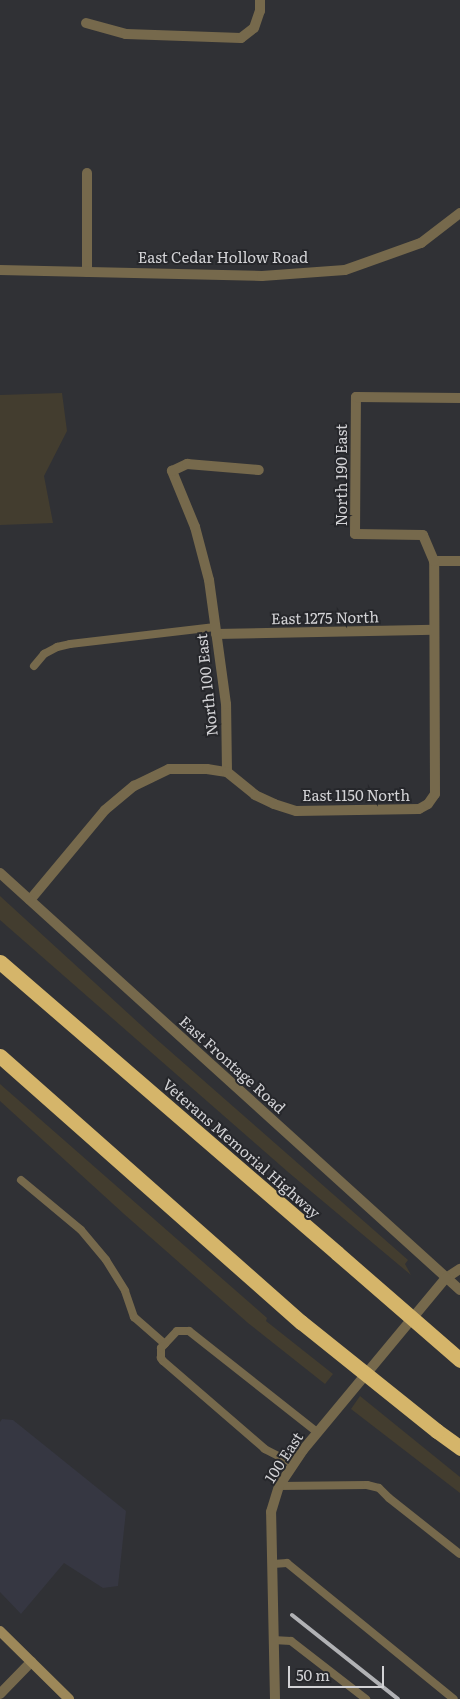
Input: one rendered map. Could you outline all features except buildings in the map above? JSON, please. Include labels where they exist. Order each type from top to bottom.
[{"type":"highway","name":"Veterans Memorial Highway","points":[[0,962],[460,1360]]},
{"type":"highway","points":[[0,1056],[301,1322],[460,1448]]},
{"type":"main road","points":[[0,1631],[69,1699]]},
{"type":"street","points":[[86,23],[126,34],[241,38],[254,28],[260,11],[260,0]]},
{"type":"street","points":[[87,173],[87,272]]},
{"type":"street","name":"East Cedar Hollow Road","points":[[0,270],[262,276],[345,270],[421,242],[460,212]]},
{"type":"street","name":"North 190 East","points":[[433,798],[435,794],[434,561],[424,535],[355,534],[356,397],[460,398]]},
{"type":"street","name":"North 100 East","points":[[227,772],[226,704],[209,580],[195,527],[172,471],[187,464],[259,470]]},
{"type":"street","points":[[434,561],[460,561]]},
{"type":"street","name":"East 1275 North","points":[[216,631],[434,630]]},
{"type":"street","points":[[30,900],[105,810],[134,786],[169,769],[207,769],[227,772]]},
{"type":"street","name":"East 1150 North","points":[[227,772],[255,794],[274,804],[296,811],[419,809],[428,804],[433,798]]},
{"type":"street","name":"East Frontage Road","points":[[0,873],[460,1290]]},
{"type":"street","name":"100 East","points":[[275,1699],[271,1512],[279,1486],[318,1433],[446,1278],[460,1269]]},
{"type":"street","points":[[0,1694],[31,1662]]},
{"type":"lane","points":[[34,666],[44,654],[57,647],[70,644],[216,631]]},
{"type":"lane","points":[[21,1180],[81,1230],[106,1260],[125,1291],[134,1317],[165,1344]]},
{"type":"lane","points":[[294,1464],[266,1449],[163,1361],[160,1352],[165,1344],[177,1331],[189,1331],[318,1433]]},
{"type":"lane","points":[[279,1486],[368,1485],[379,1488],[460,1554]]},
{"type":"lane","points":[[273,1564],[287,1563],[454,1699]]},
{"type":"lane","points":[[273,1640],[292,1642],[366,1699]]},
{"type":"shaded area","points":[[62,393],[67,431],[44,476],[53,523],[0,525],[0,395]]},
{"type":"shaded area","points":[[0,896],[154,1037],[408,1260],[405,1264],[411,1275],[288,1172],[0,920]]},
{"type":"shaded area","points":[[0,1084],[267,1318],[266,1321],[333,1374],[325,1384],[248,1323],[0,1101]]},
{"type":"shaded area","points":[[360,1396],[460,1477],[460,1493],[351,1409]]},
{"type":"shaded area","points":[[2,1419],[13,1420],[126,1511],[118,1586],[103,1588],[64,1563],[21,1614],[0,1592],[0,1422]]},
{"type":"railway","points":[[292,1615],[398,1699]]}]
